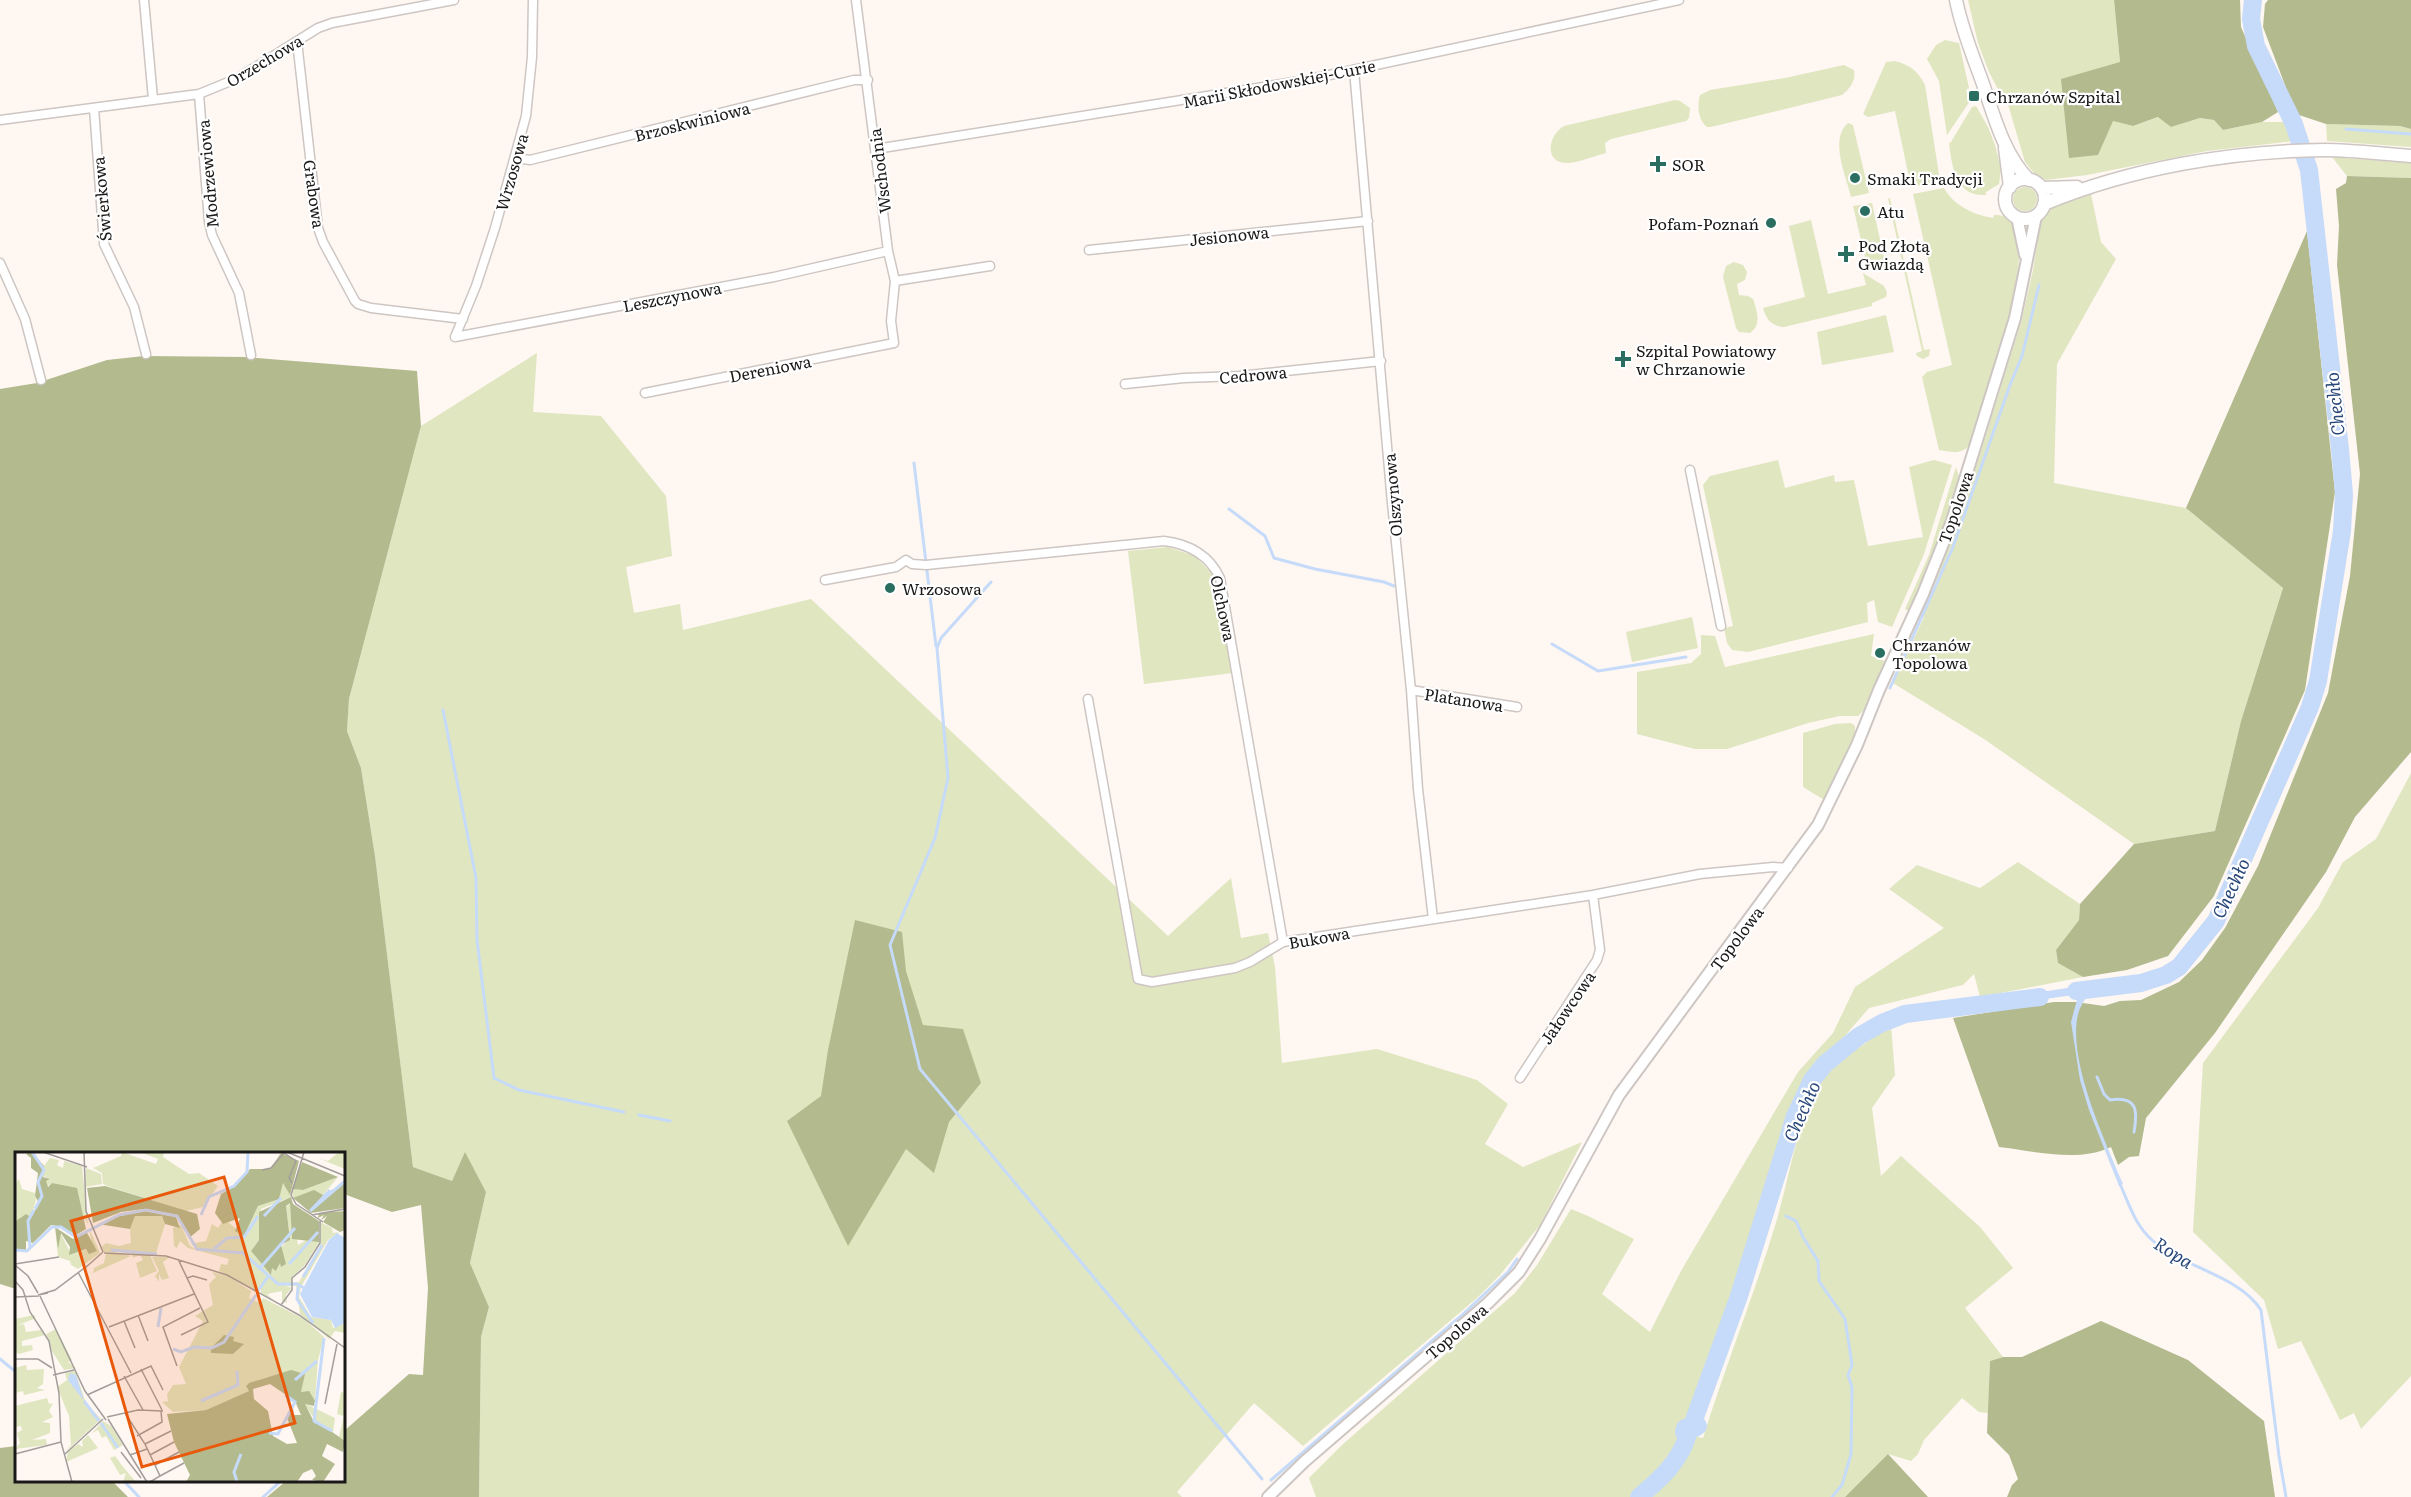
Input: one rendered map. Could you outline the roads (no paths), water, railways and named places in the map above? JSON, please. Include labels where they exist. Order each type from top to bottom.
[{"type":"main road","points":[[1949,0],[1960,23],[2004,141],[2022,173],[2042,188],[2088,186],[2210,160],[2279,153],[2323,150],[2411,156]]},
{"type":"main road","points":[[1956,0],[1960,23]]},
{"type":"main road","points":[[2004,141],[2010,187]]},
{"type":"main road","points":[[2029,180],[2015,182],[2006,197],[2008,210],[2017,217],[2027,219],[2036,216],[2044,204],[2088,186]]},
{"type":"main road","points":[[2042,188],[2044,204]]},
{"type":"street","points":[[144,0],[153,99]]},
{"type":"street","name":"Orzechowa","points":[[0,120],[199,94],[238,78],[318,28],[343,20],[454,0]]},
{"type":"street","name":"Wrzosowa","points":[[455,337],[495,228],[526,116],[530,85],[533,0]]},
{"type":"street","name":"Wschodnia","points":[[856,0],[888,250],[895,281],[891,321],[894,342]]},
{"type":"street","name":"Marii Skłodowskiej-Curie","points":[[876,149],[1199,99],[1354,70],[1678,0]]},
{"type":"street","name":"Grabowa","points":[[297,41],[318,228],[355,301],[371,308],[463,319]]},
{"type":"street","name":"Olszynowa","points":[[1354,70],[1411,690],[1418,789],[1433,919]]},
{"type":"street","name":"Brzoskwiniowa","points":[[516,158],[530,160],[541,158],[854,81],[868,80]]},
{"type":"street","name":"Modrzewiowa","points":[[199,94],[209,222],[212,235],[239,293],[250,355]]},
{"type":"street","name":"Świerkowa","points":[[94,108],[104,244],[134,307],[146,354]]},
{"type":"street","name":"Topolowa","points":[[1268,1497],[1305,1461],[1488,1304],[1519,1272],[1540,1239],[1619,1095],[1818,825],[1847,768],[1879,690],[1932,573],[1952,521],[2015,318],[2036,216]]},
{"type":"street","name":"Topolowa","points":[[2017,217],[2023,237],[2026,267]]},
{"type":"street","name":"Jesionowa","points":[[1089,250],[1368,221]]},
{"type":"street","name":"Leszczynowa","points":[[455,337],[774,277],[888,250]]},
{"type":"street","points":[[0,263],[25,319],[41,380]]},
{"type":"street","points":[[895,281],[990,266]]},
{"type":"street","name":"Dereniowa","points":[[645,393],[894,342]]},
{"type":"street","name":"Cedrowa","points":[[1125,384],[1184,378],[1239,376],[1381,361]]},
{"type":"street","points":[[1690,470],[1721,626]]},
{"type":"street","name":"Olchowa","points":[[825,580],[896,567],[906,560],[912,564],[926,565],[1164,541],[1188,546],[1209,559],[1220,578],[1283,942]]},
{"type":"street","name":"Platanowa","points":[[1411,690],[1517,707]]},
{"type":"street","name":"Bukowa","points":[[1088,699],[1138,979],[1152,982],[1235,969],[1283,942],[1593,895],[1700,873],[1773,867],[1788,868]]},
{"type":"street","name":"Jałowcowa","points":[[1520,1078],[1598,960],[1600,950],[1593,895]]},
{"type":"water","points":[[2099,983],[2101,992],[2088,994],[2079,1011],[2076,1030],[2077,1051],[2097,1122],[2123,1184],[2119,1186],[2089,1110],[2080,1080],[2071,1022],[2078,996],[2016,1003],[2017,996]]},
{"type":"waterway","name":"Chechło","points":[[2076,991],[2141,983],[2166,975],[2179,967],[2216,921],[2310,707],[2318,681],[2342,531],[2344,494],[2340,449],[2309,170],[2294,124],[2256,46],[2251,19],[2253,0]]},
{"type":"waterway","name":"Chechło","points":[[2289,126],[2294,124],[2301,126]]},
{"type":"waterway","points":[[2346,129],[2411,134]]},
{"type":"waterway","points":[[1890,688],[1953,547],[2022,356],[2039,285]]},
{"type":"waterway","points":[[914,463],[936,646]]},
{"type":"waterway","points":[[1229,509],[1265,536],[1274,558],[1394,586]]},
{"type":"waterway","points":[[991,582],[941,638],[937,648],[948,778],[935,838],[890,945],[920,1069],[1262,1479]]},
{"type":"waterway","points":[[1552,644],[1598,671],[1686,657]]},
{"type":"waterway","points":[[443,710],[476,878],[477,940],[494,1078],[519,1090],[624,1112]]},
{"type":"waterway","name":"Chechło","points":[[1639,1497],[1662,1477],[1675,1461],[1688,1434],[1684,1432],[1685,1428],[1698,1426],[1694,1420],[1739,1296],[1795,1116],[1812,1080],[1825,1064],[1859,1036],[1882,1023],[1905,1014],[2040,997]]},
{"type":"waterway","points":[[2097,1077],[2104,1094],[2110,1100],[2126,1100],[2134,1106],[2136,1117],[2134,1132]]},
{"type":"waterway","points":[[639,1115],[670,1121]]},
{"type":"waterway","name":"Chechło","points":[[1771,1181],[1774,1184]]},
{"type":"waterway","name":"Ropa","points":[[2120,1184],[2137,1221],[2152,1240],[2179,1258],[2239,1288],[2261,1310],[2286,1497]]},
{"type":"waterway","name":"Chechło","points":[[1773,1186],[1777,1190]]},
{"type":"waterway","points":[[1786,1216],[1796,1221],[1818,1261],[1819,1281],[1845,1319],[1852,1365],[1848,1375],[1852,1387],[1851,1454],[1842,1485],[1832,1497]]},
{"type":"waterway","points":[[1271,1480],[1461,1316],[1508,1272],[1517,1259]]},
{"type":"waterway","points":[[0,1359],[15,1371]]},
{"type":"waterway","points":[[125,1482],[139,1497]]},
{"type":"waterway","points":[[263,1497],[280,1482]]},
{"type":"place","name":"Chrzanów Szpital","points":[[1974,96]]},
{"type":"place","name":"SOR","points":[[1658,164]]},
{"type":"place","name":"Smaki Tradycji","points":[[1855,178]]},
{"type":"place","name":"Atu","points":[[1865,211]]},
{"type":"place","name":"Pofam-Poznań","points":[[1771,223]]},
{"type":"place","name":"Pod Złotą Gwiazdą","points":[[1846,254]]},
{"type":"place","name":"Szpital Powiatowy w Chrzanowie","points":[[1623,359]]},
{"type":"place","name":"Wrzosowa","points":[[890,588]]},
{"type":"place","name":"Chrzanów Topolowa","points":[[1880,653]]}]
